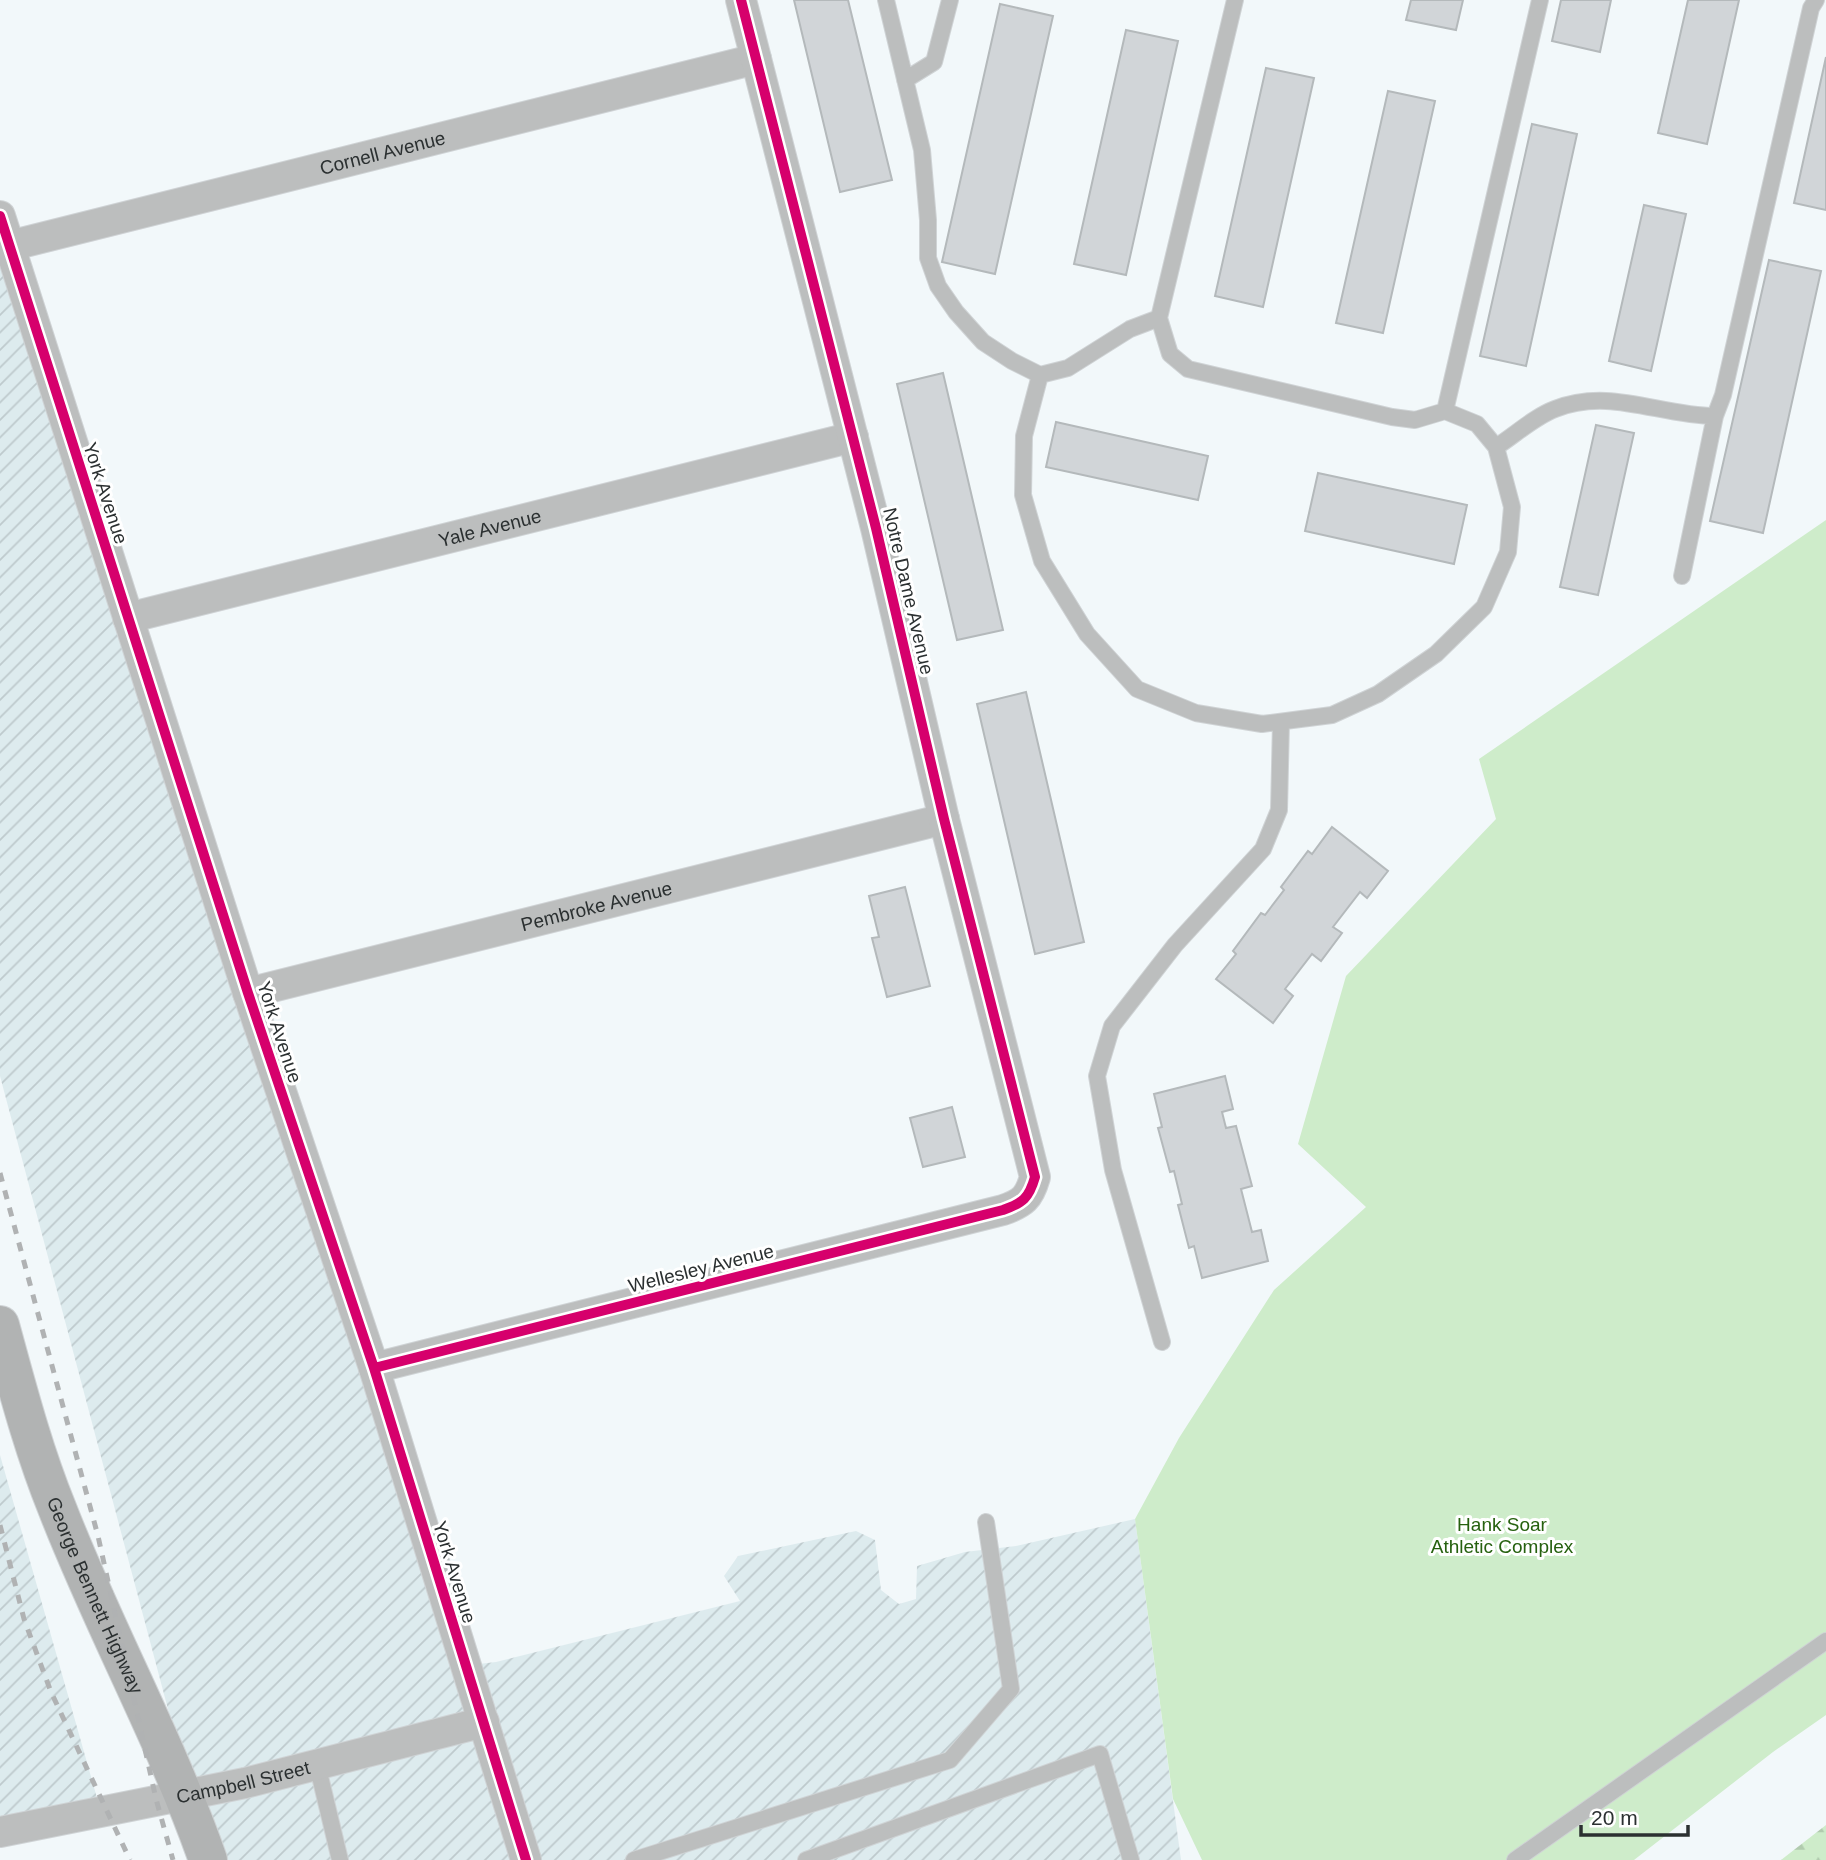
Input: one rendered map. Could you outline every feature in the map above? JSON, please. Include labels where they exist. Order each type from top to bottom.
[{"type":"main road","name":"George Bennett Highway","points":[[0,1325],[32,1441],[57,1509],[208,1860]]},
{"type":"street","name":"Notre Dame Avenue","points":[[741,0],[876,528],[944,819],[1035,1177],[1031,1191]]},
{"type":"street","name":"Cornell Avenue","points":[[9,246],[756,59]]},
{"type":"street","name":"York Avenue","points":[[0,216],[248,993],[374,1368],[526,1860]]},
{"type":"street","name":"Yale Avenue","points":[[128,618],[853,437]]},
{"type":"street","name":"Pembroke Avenue","points":[[248,993],[944,819]]},
{"type":"street","name":"Wellesley Avenue","points":[[374,1368],[1003,1210],[1020,1204],[1031,1191]]},
{"type":"street","name":"Campbell Street","points":[[0,1832],[245,1783],[484,1722]]},
{"type":"lane","points":[[886,0],[922,150],[928,220],[928,258],[938,286],[956,312],[983,342],[1040,375],[1068,368],[1130,329],[1159,318]]},
{"type":"lane","points":[[905,80],[934,62],[950,0]]},
{"type":"lane","points":[[1040,375],[1024,436],[1023,495],[1042,561],[1087,634],[1138,689],[1196,713],[1262,724],[1332,715],[1378,694],[1436,654],[1483,607],[1508,552],[1512,507],[1496,447],[1477,424],[1445,411],[1415,420],[1392,417],[1188,369],[1170,355],[1159,318],[1235,0]]},
{"type":"lane","points":[[1445,411],[1540,0]]},
{"type":"lane","points":[[1682,576],[1715,416],[1723,395],[1811,8],[1816,0]]},
{"type":"lane","points":[[1496,447],[1553,410],[1578,401],[1604,399],[1699,416],[1715,416]]},
{"type":"lane","points":[[1162,1342],[1113,1170],[1097,1076],[1112,1027],[1175,945],[1263,849],[1279,810],[1281,722]]},
{"type":"lane","points":[[634,1860],[950,1760],[1011,1689],[986,1522]]},
{"type":"lane","points":[[1516,1860],[1826,1641]]},
{"type":"lane","points":[[806,1860],[1100,1754],[1131,1860]]},
{"type":"lane","points":[[317,1764],[340,1860]]},
{"type":"shaded area","points":[[0,245],[461,1666],[496,1662],[740,1601],[724,1576],[738,1556],[856,1531],[875,1540],[881,1590],[899,1604],[916,1599],[917,1566],[965,1552],[1016,1546],[1135,1519],[1181,1860],[208,1860],[0,1076]]},
{"type":"shaded area","points":[[0,1455],[99,1805],[0,1824]]},
{"type":"green space","name":"Hank Soar Athletic Complex","points":[[1826,520],[1826,1715],[1773,1752],[1634,1860],[1202,1860],[1173,1799],[1135,1519],[1179,1438],[1274,1290],[1366,1207],[1298,1144],[1346,976],[1496,819],[1479,759]]},
{"type":"green space","points":[[1826,1825],[1826,1860],[1781,1860]]},
{"type":"building","points":[[794,0],[848,0],[892,180],[840,192]]},
{"type":"building","points":[[1411,0],[1463,0],[1456,30],[1406,20]]},
{"type":"building","points":[[1561,0],[1611,0],[1600,52],[1552,41]]},
{"type":"building","points":[[1688,0],[1739,0],[1707,144],[1658,133]]},
{"type":"building","points":[[1000,4],[1053,16],[995,274],[942,262]]},
{"type":"building","points":[[1126,30],[1178,41],[1126,275],[1074,264]]},
{"type":"building","points":[[1826,57],[1826,210],[1794,203]]},
{"type":"building","points":[[1266,68],[1314,78],[1263,307],[1215,296]]},
{"type":"building","points":[[1388,91],[1435,101],[1383,333],[1336,323]]},
{"type":"building","points":[[1532,124],[1577,134],[1526,366],[1480,356]]},
{"type":"building","points":[[1644,205],[1686,214],[1651,371],[1609,361]]},
{"type":"building","points":[[1769,260],[1821,271],[1763,533],[1710,521]]},
{"type":"building","points":[[943,373],[1003,630],[957,640],[897,384]]},
{"type":"building","points":[[1056,422],[1208,456],[1198,500],[1046,467]]},
{"type":"building","points":[[1596,425],[1634,433],[1598,595],[1560,587]]},
{"type":"building","points":[[1318,473],[1467,505],[1454,564],[1305,531]]},
{"type":"building","points":[[1026,692],[1084,942],[1035,954],[977,704]]},
{"type":"building","points":[[1332,827],[1388,871],[1367,898],[1360,892],[1333,927],[1342,933],[1321,961],[1312,954],[1285,989],[1293,996],[1273,1023],[1216,979],[1236,954],[1233,951],[1261,913],[1265,915],[1284,890],[1281,887],[1308,851],[1312,854]]},
{"type":"building","points":[[905,887],[930,986],[887,997],[872,938],[879,937],[869,896]]},
{"type":"building","points":[[1225,1076],[1233,1109],[1222,1112],[1226,1128],[1236,1126],[1252,1186],[1241,1189],[1252,1232],[1261,1230],[1268,1261],[1202,1278],[1194,1246],[1189,1248],[1178,1205],[1182,1204],[1174,1171],[1170,1172],[1158,1128],[1162,1127],[1154,1094]]},
{"type":"building","points":[[952,1107],[965,1157],[923,1167],[910,1118]]},
{"type":"railway","points":[[0,1173],[98,1536],[156,1799],[173,1860]]},
{"type":"railway","points":[[0,1525],[24,1619],[51,1692],[130,1860]]},
{"type":"cycle path","points":[[374,1368],[1003,1210],[1024,1199],[1035,1177],[944,819],[876,528],[741,0]]},
{"type":"cycle path","points":[[0,216],[248,993],[374,1368],[526,1860]]}]
